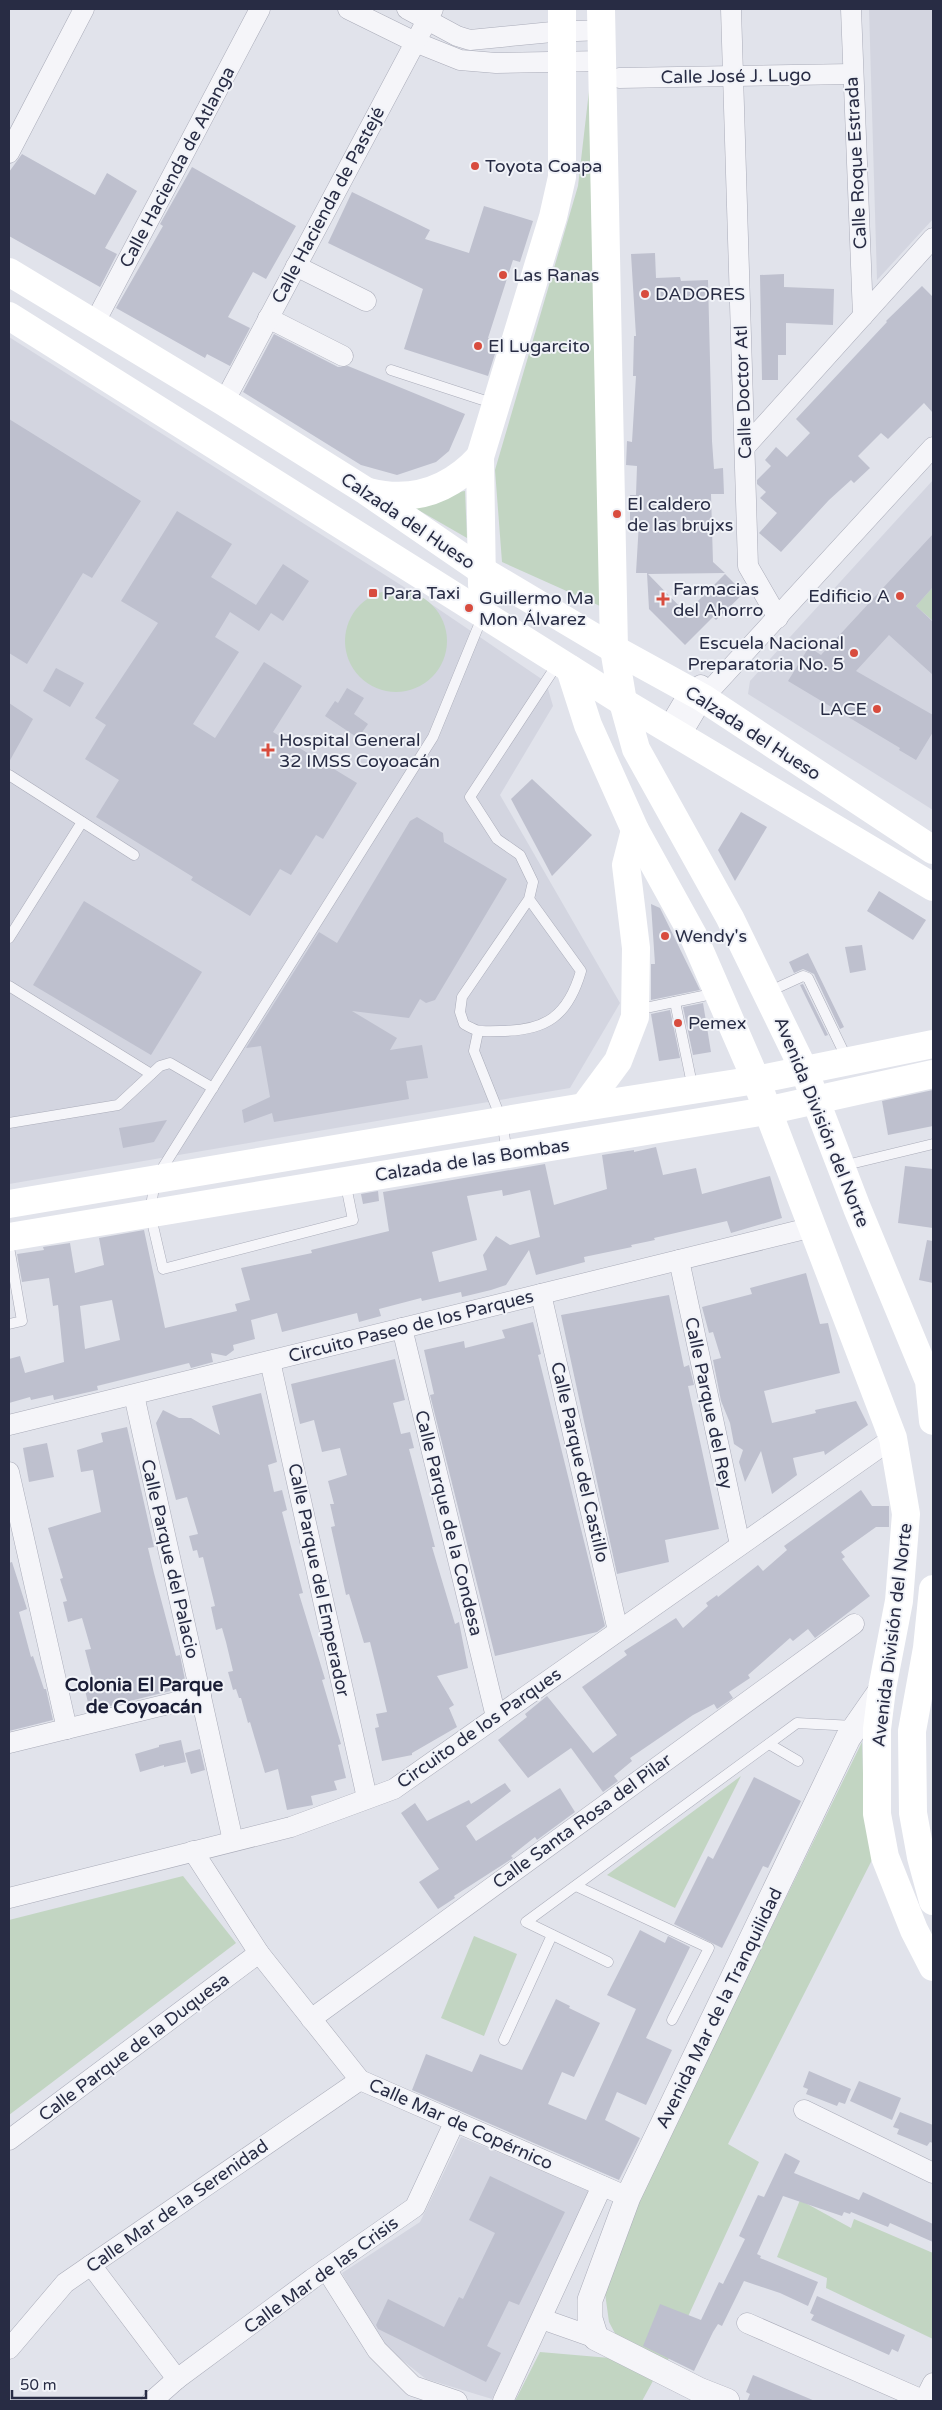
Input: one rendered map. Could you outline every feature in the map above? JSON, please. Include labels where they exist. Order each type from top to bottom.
[{"type":"main road","points":[[483,614],[480,457],[553,217],[562,177],[562,20]]},
{"type":"main road","name":"Avenida División del Norte","points":[[602,20],[611,70],[614,649],[623,702],[636,749],[730,918],[804,1070],[841,1166],[931,1383],[933,1421]]},
{"type":"main road","name":"Calzada del Hueso","points":[[9,272],[224,402],[366,491],[481,570],[614,649],[697,695],[933,850]]},
{"type":"main road","name":"Calzada del Hueso","points":[[9,316],[623,702],[675,731],[933,887]]},
{"type":"main road","points":[[366,491],[399,496],[432,491],[459,478],[480,457]]},
{"type":"main road","name":"Avenida División del Norte","points":[[564,665],[588,725],[635,830],[692,935],[756,1080],[766,1111],[813,1227],[893,1438],[906,1514],[900,1601],[882,1689],[867,1728],[884,1857],[914,1930],[933,1966]]},
{"type":"main road","points":[[584,1106],[618,1061],[635,1018],[636,948],[626,865],[635,830]]},
{"type":"main road","name":"Calzada de las Bombas","points":[[9,1204],[584,1106],[756,1080],[933,1044]]},
{"type":"main road","name":"Calzada de las Bombas","points":[[9,1237],[766,1111],[933,1074]]},
{"type":"main road","name":"Avenida División del Norte","points":[[933,1589],[930,1643],[912,1732],[912,1814],[920,1857],[933,1901]]},
{"type":"street","points":[[9,153],[84,9]]},
{"type":"street","name":"Calle Hacienda de Atlanga","points":[[94,324],[260,9]]},
{"type":"street","name":"Calle José J. Lugo","points":[[348,9],[415,42],[460,60],[496,64],[562,62],[611,70],[733,76],[852,74]]},
{"type":"street","points":[[407,9],[430,14],[457,36],[470,40],[562,20],[602,20]]},
{"type":"street","name":"Calle Doctor Atl","points":[[731,9],[748,566],[778,618]]},
{"type":"street","name":"Calle Roque Estrada","points":[[851,9],[852,74],[863,316]]},
{"type":"street","name":"Calle Hacienda de Pastejé","points":[[224,402],[430,14]]},
{"type":"street","points":[[745,448],[933,238]]},
{"type":"street","points":[[296,266],[366,301]]},
{"type":"street","points":[[268,318],[343,356]]},
{"type":"street","points":[[675,731],[697,695],[735,664],[933,447]]},
{"type":"street","name":"Circuito Paseo de los Parques","points":[[9,1425],[813,1227]]},
{"type":"street","name":"Calle Parque del Rey","points":[[679,1260],[740,1545]]},
{"type":"street","name":"Calle Parque del Castillo","points":[[541,1294],[618,1631]]},
{"type":"street","name":"Calle Parque de la Condesa","points":[[402,1328],[496,1717]]},
{"type":"street","name":"Calle Parque del Emperador","points":[[270,1361],[367,1798]]},
{"type":"street","name":"Calle Parque del Palacio","points":[[134,1394],[233,1842]]},
{"type":"street","name":"Circuito de los Parques","points":[[9,1898],[291,1827],[394,1789],[893,1438]]},
{"type":"street","points":[[9,1472],[66,1729]]},
{"type":"street","name":"Calle Santa Rosa del Pilar","points":[[311,2019],[854,1624]]},
{"type":"street","points":[[9,1744],[201,1696]]},
{"type":"street","name":"Avenida Mar de la Tranquilidad","points":[[596,2338],[590,2319],[590,2300],[628,2197],[848,1738],[867,1728]]},
{"type":"street","name":"Calle Mar de Copérnico","points":[[193,1852],[259,1953],[360,2080],[628,2197]]},
{"type":"street","name":"Calle Parque de la Duquesa","points":[[9,2140],[259,1953]]},
{"type":"street","name":"Calle Mar de la Serenidad","points":[[9,2349],[65,2283],[360,2080]]},
{"type":"street","points":[[804,2110],[933,2173]]},
{"type":"street","name":"Calle Mar de las Crisis","points":[[152,2401],[177,2379],[326,2269],[416,2207],[455,2121]]},
{"type":"street","points":[[503,2401],[602,2186]]},
{"type":"street","points":[[91,2265],[177,2379]]},
{"type":"street","points":[[326,2269],[377,2350],[413,2386],[457,2401]]},
{"type":"street","points":[[542,2319],[596,2338],[699,2390],[727,2401]]},
{"type":"street","points":[[747,2323],[925,2401],[933,2383]]},
{"type":"lane","points":[[391,370],[496,404]]},
{"type":"lane","points":[[345,1181],[353,1220],[163,1269],[150,1213],[155,1180],[433,737],[483,614]]},
{"type":"lane","points":[[529,899],[581,972],[575,993],[560,1014],[547,1024],[523,1031],[478,1032],[464,1024],[460,1012],[462,997],[529,899],[533,882],[520,855],[497,839],[470,797],[564,665]]},
{"type":"lane","points":[[9,775],[134,855]]},
{"type":"lane","points":[[9,938],[82,822]]},
{"type":"lane","points":[[767,993],[804,976],[808,978],[848,1062]]},
{"type":"lane","points":[[9,986],[151,1074]]},
{"type":"lane","points":[[635,1010],[718,993]]},
{"type":"lane","points":[[675,1002],[693,1090]]},
{"type":"lane","points":[[478,1032],[474,1051],[502,1121],[508,1154]]},
{"type":"lane","points":[[9,1123],[118,1105],[160,1066],[170,1064],[213,1088]]},
{"type":"lane","points":[[841,1166],[933,1144]]},
{"type":"lane","points":[[9,1247],[22,1321],[9,1324]]},
{"type":"lane","points":[[608,1962],[526,1922],[798,1723],[867,1728]]},
{"type":"lane","points":[[769,1744],[798,1761]]},
{"type":"lane","points":[[576,1886],[708,1948],[672,2020]]},
{"type":"lane","points":[[504,2040],[552,1935]]},
{"type":"shaded area","points":[[869,9],[933,9],[933,219],[877,280]]},
{"type":"shaded area","name":"Hospital General 32 IMSS Coyoacán","points":[[9,337],[434,606],[546,682],[553,706],[500,795],[620,1003],[570,1088],[9,1184]]},
{"type":"shaded area","name":"Escuela Nacional Preparatoria No. 5","points":[[933,480],[933,810],[748,694],[750,681]]},
{"type":"shaded area","points":[[461,2137],[592,2191],[492,2399],[426,2379],[377,2340],[342,2273],[420,2222]]},
{"type":"green space","points":[[589,91],[600,606],[502,562],[495,470],[578,186]]},
{"type":"green space","points":[[465,491],[467,538],[401,500]]},
{"type":"green space","points":[[933,587],[933,621],[916,606]]},
{"type":"green space","points":[[396,590],[416,594],[432,605],[443,621],[447,641],[443,661],[432,677],[416,688],[396,692],[376,688],[360,677],[349,661],[345,641],[349,621],[360,605],[376,594]]},
{"type":"green space","points":[[862,1742],[864,1806],[876,1852],[728,2144],[759,2162],[668,2360],[619,2341],[609,2322],[605,2293],[638,2201]]},
{"type":"green space","points":[[741,1776],[675,1908],[607,1875]]},
{"type":"green space","points":[[183,1876],[236,1943],[9,2115],[9,1920]]},
{"type":"green space","points":[[474,1936],[517,1954],[484,2036],[441,2018]]},
{"type":"green space","points":[[800,2200],[851,2228],[854,2219],[933,2253],[933,2339],[826,2288],[827,2278],[777,2257]]},
{"type":"green space","points":[[540,2352],[610,2358],[654,2379],[642,2401],[515,2401]]},
{"type":"building","points":[[22,154],[95,195],[107,173],[137,191],[105,248],[117,254],[100,287],[9,236],[9,172]]},
{"type":"building","points":[[192,167],[296,226],[266,279],[253,272],[228,317],[250,328],[230,366],[207,354],[205,358],[116,308],[163,226],[160,224]]},
{"type":"building","points":[[352,192],[430,230],[425,239],[469,253],[484,206],[533,221],[520,262],[513,260],[488,338],[499,341],[488,376],[404,349],[423,289],[328,243]]},
{"type":"building","points":[[655,253],[656,278],[680,277],[681,281],[708,280],[714,469],[723,468],[724,494],[711,494],[713,562],[725,573],[648,574],[686,613],[725,574],[744,593],[716,620],[713,617],[685,645],[649,609],[647,573],[636,573],[639,522],[630,522],[630,495],[636,495],[637,466],[626,465],[627,441],[632,442],[636,376],[633,376],[634,336],[636,336],[631,254]]},
{"type":"building","points":[[784,274],[784,287],[834,289],[833,325],[786,323],[786,355],[778,355],[778,380],[762,380],[760,275]]},
{"type":"building","points":[[922,286],[933,297],[933,413],[924,403],[888,439],[881,433],[858,456],[870,468],[854,483],[851,480],[829,500],[781,552],[759,533],[777,513],[760,498],[766,492],[757,484],[757,480],[771,466],[765,460],[776,447],[787,457],[810,433],[796,419],[886,321]]},
{"type":"building","points":[[274,334],[338,367],[348,366],[465,414],[449,451],[436,462],[397,475],[361,465],[243,392]]},
{"type":"building","points":[[9,419],[141,501],[92,578],[83,573],[27,664],[9,653]]},
{"type":"building","points":[[177,511],[232,544],[211,577],[256,605],[283,564],[309,581],[283,621],[271,613],[259,631],[230,612],[215,637],[239,652],[193,724],[215,738],[264,662],[302,686],[273,732],[357,783],[323,839],[316,835],[291,875],[280,869],[250,916],[191,880],[193,877],[96,817],[119,780],[85,759],[106,725],[95,718],[158,623],[121,601]]},
{"type":"building","points":[[933,534],[933,587],[916,606],[933,622],[933,675],[889,635],[856,671],[933,715],[933,732],[916,760],[899,750],[900,748],[788,681],[809,647],[821,655]]},
{"type":"building","points":[[56,668],[84,683],[70,707],[43,691]]},
{"type":"building","points":[[347,688],[364,698],[354,714],[368,724],[358,738],[325,716],[335,701],[338,703]]},
{"type":"building","points":[[9,703],[33,719],[9,762]]},
{"type":"building","points":[[532,779],[592,835],[552,876],[511,799]]},
{"type":"building","points":[[741,812],[767,827],[735,881],[718,850]]},
{"type":"building","points":[[417,817],[443,833],[444,842],[507,879],[435,1000],[426,1003],[420,999],[409,1018],[352,1011],[397,1038],[390,1050],[422,1045],[428,1078],[406,1081],[409,1099],[274,1122],[272,1113],[244,1123],[242,1110],[270,1097],[261,1046],[246,1048],[319,932],[337,943],[410,821]]},
{"type":"building","points":[[879,891],[926,920],[913,940],[867,911]]},
{"type":"building","points":[[84,901],[202,972],[151,1055],[33,985]]},
{"type":"building","points":[[651,904],[660,908],[700,990],[651,1000],[651,964],[655,964]]},
{"type":"building","points":[[862,945],[866,970],[850,973],[845,947]]},
{"type":"building","points":[[808,953],[844,1027],[840,1029],[814,974],[803,969],[794,973],[789,962]]},
{"type":"building","points":[[803,984],[828,1035],[825,1036],[800,985]]},
{"type":"building","points":[[703,1003],[711,1052],[693,1055],[683,1007]]},
{"type":"building","points":[[670,1010],[680,1058],[659,1061],[651,1014]]},
{"type":"building","points":[[933,1090],[933,1126],[888,1135],[882,1101]]},
{"type":"building","points":[[167,1120],[154,1142],[123,1148],[119,1128]]},
{"type":"building","points":[[656,1147],[663,1175],[696,1168],[702,1194],[770,1176],[782,1218],[731,1233],[727,1221],[654,1238],[655,1240],[631,1245],[632,1247],[584,1257],[585,1262],[536,1275],[529,1250],[506,1285],[491,1290],[462,1297],[461,1292],[422,1301],[421,1298],[379,1309],[381,1316],[359,1322],[357,1313],[282,1332],[277,1313],[251,1320],[255,1339],[233,1345],[234,1350],[226,1356],[211,1353],[213,1362],[191,1368],[189,1363],[97,1386],[98,1390],[54,1400],[53,1395],[31,1400],[30,1397],[9,1403],[9,1359],[20,1356],[25,1373],[64,1362],[58,1305],[53,1306],[49,1278],[22,1282],[17,1254],[44,1250],[43,1247],[70,1243],[75,1273],[104,1265],[99,1238],[144,1230],[165,1328],[237,1311],[235,1304],[250,1300],[241,1268],[312,1253],[311,1250],[389,1231],[383,1192],[545,1164],[554,1205],[607,1189],[602,1155],[634,1150],[634,1152]],"holes":[[[502,1190],[503,1196],[530,1190],[540,1237],[510,1245],[496,1236],[483,1255],[487,1270],[439,1282],[432,1252],[477,1240],[467,1196]],[[112,1300],[120,1340],[85,1349],[80,1306]]]},
{"type":"building","points":[[905,1166],[933,1169],[933,1228],[898,1223]]},
{"type":"building","points":[[378,1191],[379,1201],[363,1204],[361,1194]]},
{"type":"building","points":[[927,1240],[933,1241],[933,1283],[919,1280]]},
{"type":"building","points":[[806,1273],[820,1324],[828,1323],[840,1373],[764,1391],[772,1423],[816,1413],[815,1410],[856,1401],[868,1425],[825,1455],[824,1451],[793,1458],[797,1475],[772,1494],[761,1451],[745,1482],[739,1462],[743,1450],[734,1444],[730,1423],[721,1401],[713,1360],[721,1358],[713,1332],[709,1333],[702,1307],[752,1294],[750,1288]]},
{"type":"building","points":[[669,1295],[684,1367],[689,1365],[694,1385],[688,1386],[719,1529],[665,1540],[669,1562],[617,1574],[561,1315]]},
{"type":"building","points":[[533,1322],[541,1354],[538,1355],[605,1626],[597,1632],[495,1656],[430,1395],[434,1394],[424,1350],[464,1341],[465,1348],[505,1338],[502,1330]]},
{"type":"building","points":[[395,1359],[405,1400],[393,1403],[401,1434],[410,1432],[414,1448],[409,1449],[435,1547],[432,1547],[455,1624],[459,1622],[468,1668],[437,1676],[454,1705],[449,1708],[457,1727],[412,1753],[412,1755],[382,1761],[375,1728],[379,1727],[376,1714],[387,1712],[370,1642],[364,1643],[349,1594],[346,1595],[331,1527],[335,1526],[330,1504],[334,1504],[328,1481],[347,1475],[340,1448],[322,1452],[314,1420],[300,1424],[291,1384]]},
{"type":"building","points":[[261,1393],[277,1462],[268,1465],[274,1492],[282,1490],[287,1510],[282,1512],[303,1593],[299,1594],[325,1679],[322,1680],[341,1744],[338,1745],[346,1778],[334,1781],[337,1790],[311,1796],[313,1805],[287,1810],[278,1769],[265,1773],[241,1698],[239,1698],[236,1689],[233,1690],[228,1672],[233,1671],[222,1628],[216,1630],[211,1607],[215,1606],[203,1557],[199,1558],[197,1550],[193,1551],[189,1536],[198,1534],[187,1497],[176,1500],[156,1423],[163,1410],[179,1418],[191,1418],[220,1435],[212,1406]]},
{"type":"building","points":[[127,1427],[154,1547],[148,1548],[176,1656],[180,1655],[185,1680],[176,1682],[178,1689],[90,1711],[84,1686],[94,1684],[85,1650],[91,1649],[82,1618],[68,1622],[63,1602],[67,1601],[60,1579],[63,1578],[48,1528],[101,1512],[93,1470],[81,1472],[77,1450],[103,1442],[101,1433]]},
{"type":"building","points":[[47,1443],[54,1477],[29,1482],[23,1448]]},
{"type":"building","points":[[861,1490],[872,1506],[889,1506],[889,1527],[876,1527],[841,1552],[845,1557],[842,1559],[870,1596],[815,1638],[808,1629],[793,1641],[790,1638],[748,1675],[750,1678],[729,1692],[733,1698],[717,1709],[714,1704],[693,1715],[630,1758],[632,1761],[614,1776],[618,1781],[603,1792],[571,1748],[528,1778],[498,1740],[527,1717],[525,1714],[547,1696],[593,1753],[617,1735],[582,1687],[627,1655],[624,1651],[676,1618],[683,1628],[708,1606],[706,1603],[717,1595],[718,1597],[758,1565],[763,1571],[787,1550],[784,1546]]},
{"type":"building","points":[[12,1562],[27,1609],[19,1612],[31,1657],[33,1656],[44,1689],[46,1689],[53,1720],[9,1731],[9,1563]]},
{"type":"building","points":[[181,1740],[186,1762],[164,1767],[164,1765],[140,1772],[135,1754],[159,1747],[159,1745]]},
{"type":"building","points":[[200,1749],[205,1770],[191,1774],[185,1753]]},
{"type":"building","points":[[754,1777],[801,1801],[768,1868],[763,1866],[722,1948],[674,1924],[708,1856],[713,1859]]},
{"type":"building","points":[[505,1783],[511,1791],[466,1826],[476,1841],[560,1788],[575,1812],[537,1840],[535,1837],[511,1856],[513,1858],[454,1896],[455,1898],[438,1909],[419,1882],[439,1869],[401,1813],[415,1803],[427,1821],[469,1800],[471,1804]]},
{"type":"building","points":[[640,1930],[665,1943],[668,1936],[690,1947],[646,2038],[672,2050],[646,2105],[617,2092],[605,2120],[640,2138],[619,2180],[412,2090],[426,2054],[472,2072],[480,2054],[522,2070],[556,1999],[570,2006],[569,2008],[600,2023],[574,2077],[562,2072],[548,2104],[586,2120],[636,2009],[607,1995]]},
{"type":"building","points":[[809,2071],[851,2089],[845,2104],[839,2102],[837,2106],[806,2094],[808,2089],[803,2087]]},
{"type":"building","points":[[859,2081],[901,2098],[892,2120],[850,2101]]},
{"type":"building","points":[[900,2112],[933,2125],[933,2143],[930,2142],[927,2146],[897,2134],[899,2129],[893,2127]]},
{"type":"building","points":[[785,2153],[800,2161],[794,2173],[859,2200],[863,2192],[933,2224],[933,2242],[890,2223],[888,2227],[851,2212],[850,2214],[844,2212],[842,2216],[783,2196],[757,2254],[761,2256],[760,2258],[818,2282],[808,2306],[780,2293],[744,2281],[722,2326],[718,2324],[713,2332],[694,2371],[643,2346],[660,2304],[701,2320],[719,2282],[723,2284],[745,2239],[739,2236],[758,2195],[764,2197]]},
{"type":"building","points":[[490,2176],[565,2212],[519,2305],[509,2301],[487,2346],[501,2353],[486,2382],[378,2329],[376,2325],[388,2299],[444,2327],[459,2297],[463,2299],[495,2233],[469,2220]]},
{"type":"building","points":[[817,2296],[905,2335],[898,2352],[892,2349],[889,2355],[811,2320],[814,2315],[810,2313]]},
{"type":"building","points":[[753,2375],[815,2401],[747,2401],[750,2394],[746,2392]]},
{"type":"place","name":"Toyota Coapa","points":[[475,166]]},
{"type":"place","name":"Las Ranas","points":[[503,275]]},
{"type":"place","name":"DADORES","points":[[645,294]]},
{"type":"place","name":"El Lugarcito","points":[[478,346]]},
{"type":"place","name":"El caldero de las brujxs","points":[[617,514]]},
{"type":"place","name":"Para Taxi","points":[[373,593]]},
{"type":"place","name":"Edificio A","points":[[900,596]]},
{"type":"place","name":"Farmacias del Ahorro","points":[[663,599]]},
{"type":"place","name":"Guillermo Ma Mon Álvarez","points":[[469,608]]},
{"type":"place","name":"Escuela Nacional Preparatoria No. 5","points":[[854,653]]},
{"type":"place","name":"LACE","points":[[877,709]]},
{"type":"place","name":"Hospital General 32 IMSS Coyoacán","points":[[268,750]]},
{"type":"place","name":"Wendy's","points":[[665,936]]},
{"type":"place","name":"Pemex","points":[[678,1023]]},
{"type":"district","name":"Colonia El Parque de Coyoacán","points":[[144,1696]]}]
